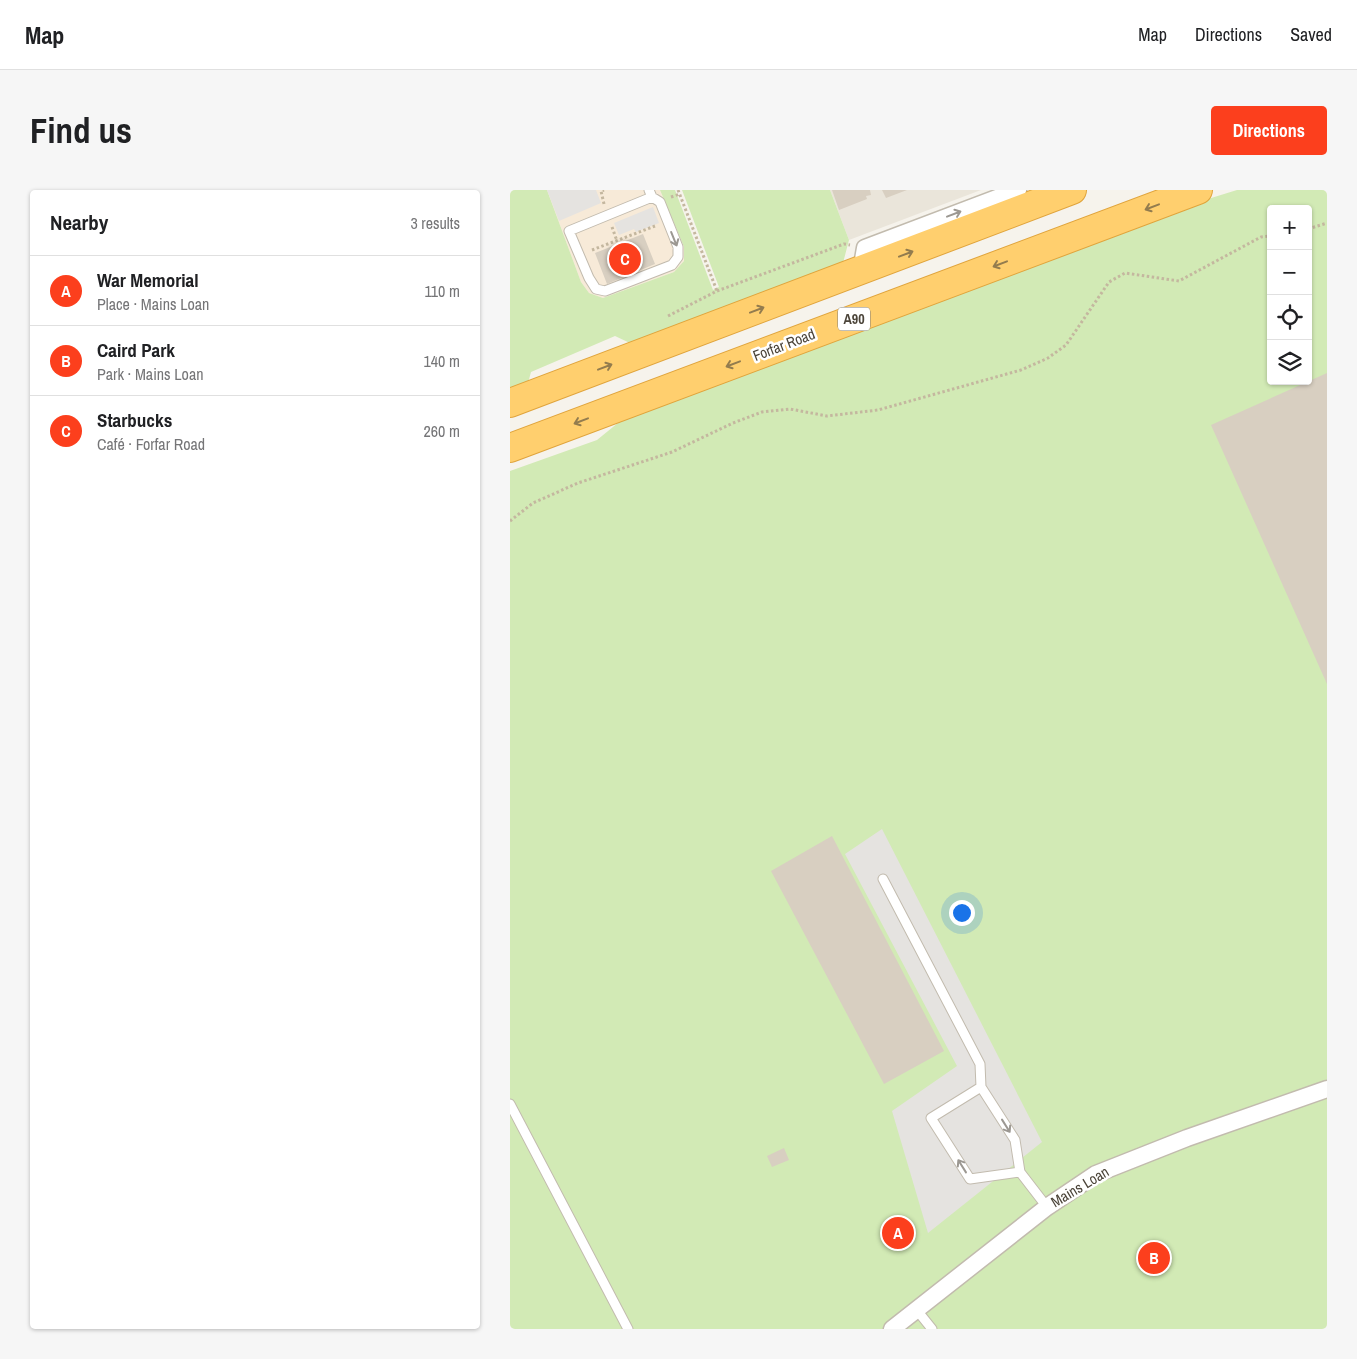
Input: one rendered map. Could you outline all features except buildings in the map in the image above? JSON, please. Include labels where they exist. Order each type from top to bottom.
[{"type":"highway","points":[[510,403],[863,260],[1072,190]]},
{"type":"highway","name":"Forfar Road","points":[[510,448],[1198,190]]},
{"type":"street","points":[[863,260],[1018,190]]},
{"type":"street","name":"Mains Loan","points":[[892,1329],[1047,1207],[1096,1174],[1187,1138],[1327,1089]]},
{"type":"lane","points":[[654,196],[678,247],[678,257],[672,265],[605,291],[596,288],[589,278],[569,231],[654,196]]},
{"type":"lane","points":[[883,879],[980,1064],[981,1087],[1015,1140],[1020,1172],[1047,1207]]},
{"type":"lane","points":[[981,1087],[931,1118],[970,1180],[1020,1172]]},
{"type":"lane","points":[[510,1104],[628,1329]]},
{"type":"lane","points":[[916,1309],[932,1329]]},
{"type":"path","points":[[585,225],[593,251],[661,224],[655,207],[654,196],[679,192],[717,291]]},
{"type":"path","points":[[1312,228],[1327,223]]},
{"type":"path","points":[[510,521],[533,503],[578,483],[672,452],[733,423],[762,412],[790,409],[827,416],[878,410],[1020,370],[1048,358],[1066,344],[1109,282],[1125,274],[1179,282],[1261,238],[1267,237]]},
{"type":"path","points":[[665,318],[717,291],[844,244],[863,260]]},
{"type":"shaded area","points":[[547,190],[660,190],[684,247],[684,261],[674,272],[603,298],[589,293],[581,282]]},
{"type":"shaded area","points":[[547,190],[596,190],[601,203],[559,221]]},
{"type":"shaded area","points":[[830,190],[981,190],[849,240]]},
{"type":"shaded area","points":[[653,207],[659,223],[636,232],[634,229],[619,235],[614,223]]},
{"type":"shaded area","points":[[882,829],[1042,1142],[928,1233],[892,1111],[957,1066],[845,854]]},
{"type":"green space","points":[[510,190],[547,190],[581,282],[589,293],[603,298],[674,272],[684,261],[684,247],[660,190],[675,190],[713,290],[719,287],[682,190],[830,190],[849,240],[843,263],[632,344],[615,336],[531,372],[528,383],[510,390]]},
{"type":"green space","points":[[1237,190],[1327,190],[1327,1329],[510,1329],[510,471],[597,440],[624,418],[1195,203]]},
{"type":"place","name":"Starbucks","points":[[625,259]]},
{"type":"place","name":"War Memorial","points":[[898,1233]]},
{"type":"place","name":"Caird Park","points":[[1154,1258]]}]
